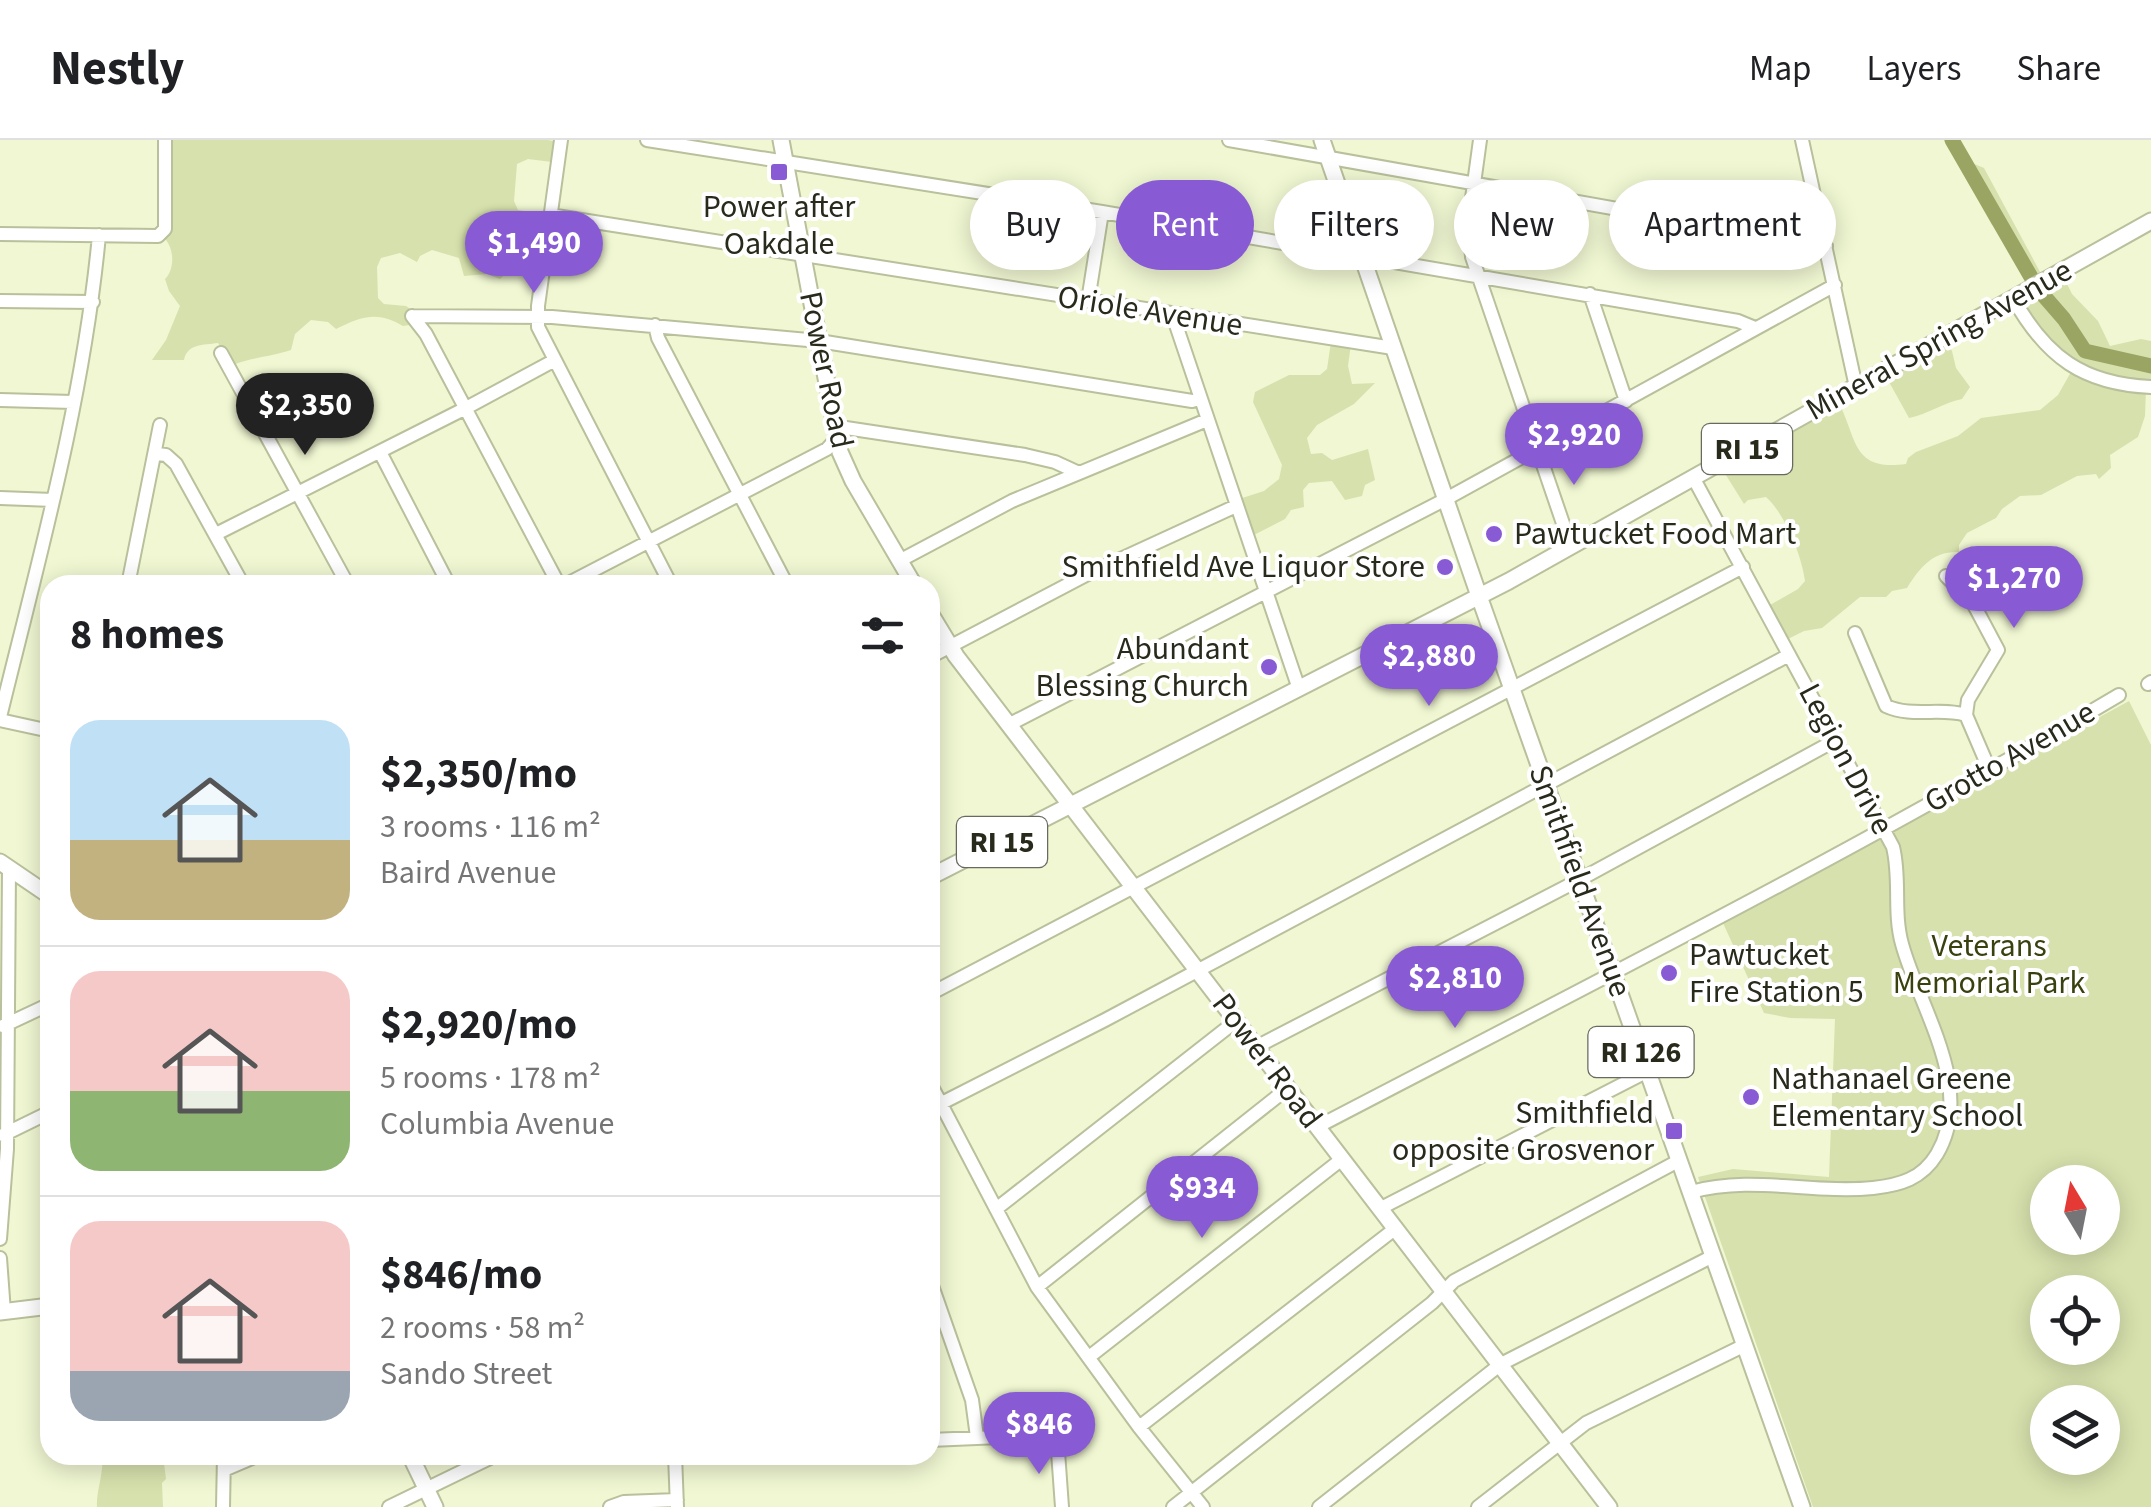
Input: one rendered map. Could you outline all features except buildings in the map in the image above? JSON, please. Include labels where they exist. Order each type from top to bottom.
[{"type":"main road","name":"Power Road","points":[[781,140],[837,438],[853,481],[908,575]]},
{"type":"main road","name":"Smithfield Avenue","points":[[1322,140],[1336,180]]},
{"type":"main road","name":"Mineral Spring Avenue","points":[[940,866],[1072,805],[1479,596],[2151,221]]},
{"type":"main road","name":"Smithfield Avenue","points":[[1368,270],[1802,1507]]},
{"type":"main road","name":"Power Road","points":[[940,630],[1609,1507]]},
{"type":"main road","points":[[4,866],[40,889]]},
{"type":"main road","points":[[2,1312],[40,1307]]},
{"type":"main road","points":[[415,1465],[435,1507]]},
{"type":"street","points":[[0,234],[158,236],[162,233],[165,140]]},
{"type":"street","points":[[561,140],[538,327],[666,575]]},
{"type":"street","points":[[647,140],[1274,241]]},
{"type":"street","points":[[1230,140],[1462,180]]},
{"type":"street","points":[[1474,180],[1480,140]]},
{"type":"street","points":[[1801,140],[1810,180]]},
{"type":"street","points":[[1088,301],[1102,212]]},
{"type":"street","name":"Oriole Avenue","points":[[550,216],[1393,348]]},
{"type":"street","points":[[40,728],[0,718],[73,402],[93,302],[99,235]]},
{"type":"street","points":[[1434,268],[1755,328]]},
{"type":"street","points":[[1477,270],[1570,544]]},
{"type":"street","points":[[1831,270],[1856,387]]},
{"type":"street","points":[[1010,724],[1446,499],[1834,285]]},
{"type":"street","points":[[1590,294],[1626,401]]},
{"type":"street","points":[[2013,298],[2039,336],[2070,366],[2098,379],[2151,388]]},
{"type":"street","points":[[0,301],[93,302]]},
{"type":"street","points":[[1172,313],[1298,686]]},
{"type":"street","points":[[557,575],[426,334],[412,316],[537,317],[819,341],[1118,390],[1192,401],[1199,398]]},
{"type":"street","points":[[655,325],[658,338],[782,575]]},
{"type":"street","points":[[222,353],[343,575]]},
{"type":"street","points":[[216,534],[555,360]]},
{"type":"street","points":[[0,400],[73,402]]},
{"type":"street","points":[[899,561],[1012,501],[1207,420]]},
{"type":"street","points":[[130,575],[160,425]]},
{"type":"street","points":[[581,575],[827,449],[846,428],[1025,455],[1056,462],[1078,473]]},
{"type":"street","points":[[380,452],[443,575]]},
{"type":"street","points":[[156,454],[166,454],[176,464],[238,575]]},
{"type":"street","name":"Legion Drive","points":[[1691,1192],[1742,1182],[1845,1190],[1895,1185],[1922,1173],[1941,1147],[1950,1124],[1950,1090],[1902,942],[1896,911],[1896,856],[1885,828],[1694,478]]},
{"type":"street","points":[[0,498],[52,500]]},
{"type":"street","points":[[940,652],[1086,575],[1236,506]]},
{"type":"street","points":[[940,989],[1743,567]]},
{"type":"street","points":[[1946,576],[1972,603],[1998,650],[1968,700],[1966,716],[1990,771]]},
{"type":"street","points":[[1854,634],[1886,706],[1902,712],[1950,711],[1966,716]]},
{"type":"street","points":[[940,1104],[1789,655]]},
{"type":"street","name":"Grotto Avenue","points":[[1317,1126],[1885,828],[2119,695]]},
{"type":"street","points":[[1256,1047],[1579,880],[1836,740]]},
{"type":"street","points":[[0,1240],[4,866]]},
{"type":"street","points":[[3,1026],[40,1009]]},
{"type":"street","points":[[996,1209],[1236,1021]]},
{"type":"street","points":[[1381,1208],[1648,1071]]},
{"type":"street","points":[[1037,1287],[1288,1088]]},
{"type":"street","points":[[940,1113],[1037,1287],[1204,1507]]},
{"type":"street","points":[[3,1134],[40,1117]]},
{"type":"street","points":[[1089,1357],[1342,1159]]},
{"type":"street","points":[[1173,1507],[1482,1264],[1680,1160]]},
{"type":"street","points":[[1140,1427],[1396,1228]]},
{"type":"street","points":[[1320,1507],[1500,1364],[1713,1256]]},
{"type":"street","points":[[0,1258],[2,1312]]},
{"type":"street","points":[[940,1309],[972,1400],[977,1437]]},
{"type":"street","points":[[1478,1507],[1586,1423],[1744,1345]]},
{"type":"street","points":[[940,1439],[1050,1435],[1057,1438],[1062,1507]]},
{"type":"street","points":[[223,1507],[224,1465]]},
{"type":"street","points":[[224,1470],[236,1465]]},
{"type":"street","points":[[389,1507],[476,1465]]},
{"type":"street","points":[[610,1507],[624,1502],[677,1503],[675,1465]]},
{"type":"green space","points":[[165,140],[562,143],[560,163],[528,159],[517,164],[514,201],[518,210],[551,215],[551,219],[520,217],[508,222],[503,233],[509,246],[511,269],[500,279],[487,274],[464,276],[459,258],[432,250],[417,262],[400,253],[381,258],[377,267],[378,298],[384,304],[406,306],[422,317],[422,323],[403,326],[385,318],[369,317],[336,329],[328,322],[311,320],[295,334],[291,350],[233,365],[218,343],[192,348],[184,360],[152,360],[166,340],[180,306],[165,279],[172,257],[162,236]]},
{"type":"green space","points":[[1944,140],[1954,140],[1965,160],[1984,168],[2045,281],[2062,274],[2072,294],[2098,321],[2110,346],[2141,339],[2151,341],[2151,388],[2146,389],[2145,416],[2138,437],[2110,455],[2111,468],[2099,479],[2096,474],[2077,476],[2041,495],[2020,496],[1996,518],[1967,533],[1959,552],[1942,554],[1928,562],[1907,588],[1892,591],[1886,597],[1860,597],[1822,628],[1784,641],[1765,608],[1805,581],[1796,548],[1773,504],[1766,497],[1744,504],[1719,464],[1836,398],[1865,456],[1888,465],[1906,464],[1916,452],[1958,436],[1981,418],[2040,410],[2058,395],[2071,372],[2015,304],[2039,285],[2006,230],[1992,225]]},
{"type":"green space","points":[[1944,337],[1956,368],[1970,387],[1962,399],[1909,418],[1883,371]]},
{"type":"green space","points":[[1331,342],[1351,344],[1348,366],[1352,384],[1375,383],[1354,404],[1317,425],[1307,438],[1311,454],[1322,453],[1332,460],[1368,449],[1375,480],[1365,485],[1362,496],[1345,500],[1332,481],[1309,483],[1303,490],[1304,507],[1291,510],[1285,519],[1248,538],[1236,500],[1264,491],[1279,479],[1282,465],[1253,402],[1255,392],[1289,375],[1320,375],[1327,369]]},
{"type":"green space","name":"Veterans Memorial Park","points":[[2129,701],[2151,745],[2151,1507],[1813,1507],[1698,1177],[1733,1169],[1829,1177],[1835,1019],[1764,1013],[1723,923]]},
{"type":"green space","points":[[102,1465],[164,1465],[163,1507],[97,1507]]},
{"type":"waterway","points":[[1952,140],[2031,277]]},
{"type":"waterway","points":[[2044,296],[2085,351],[2151,366]]},
{"type":"place","name":"Power after Oakdale","points":[[779,172]]},
{"type":"place","name":"Pawtucket Food Mart","points":[[1494,534]]},
{"type":"place","name":"Smithfield Ave Liquor Store","points":[[1445,567]]},
{"type":"place","name":"Abundant Blessing Church","points":[[1269,667]]},
{"type":"place","name":"Pawtucket Fire Station 5","points":[[1669,973]]},
{"type":"place","name":"Nathanael Greene Elementary School","points":[[1751,1097]]},
{"type":"place","name":"Smithfield opposite Grosvenor","points":[[1674,1131]]}]
